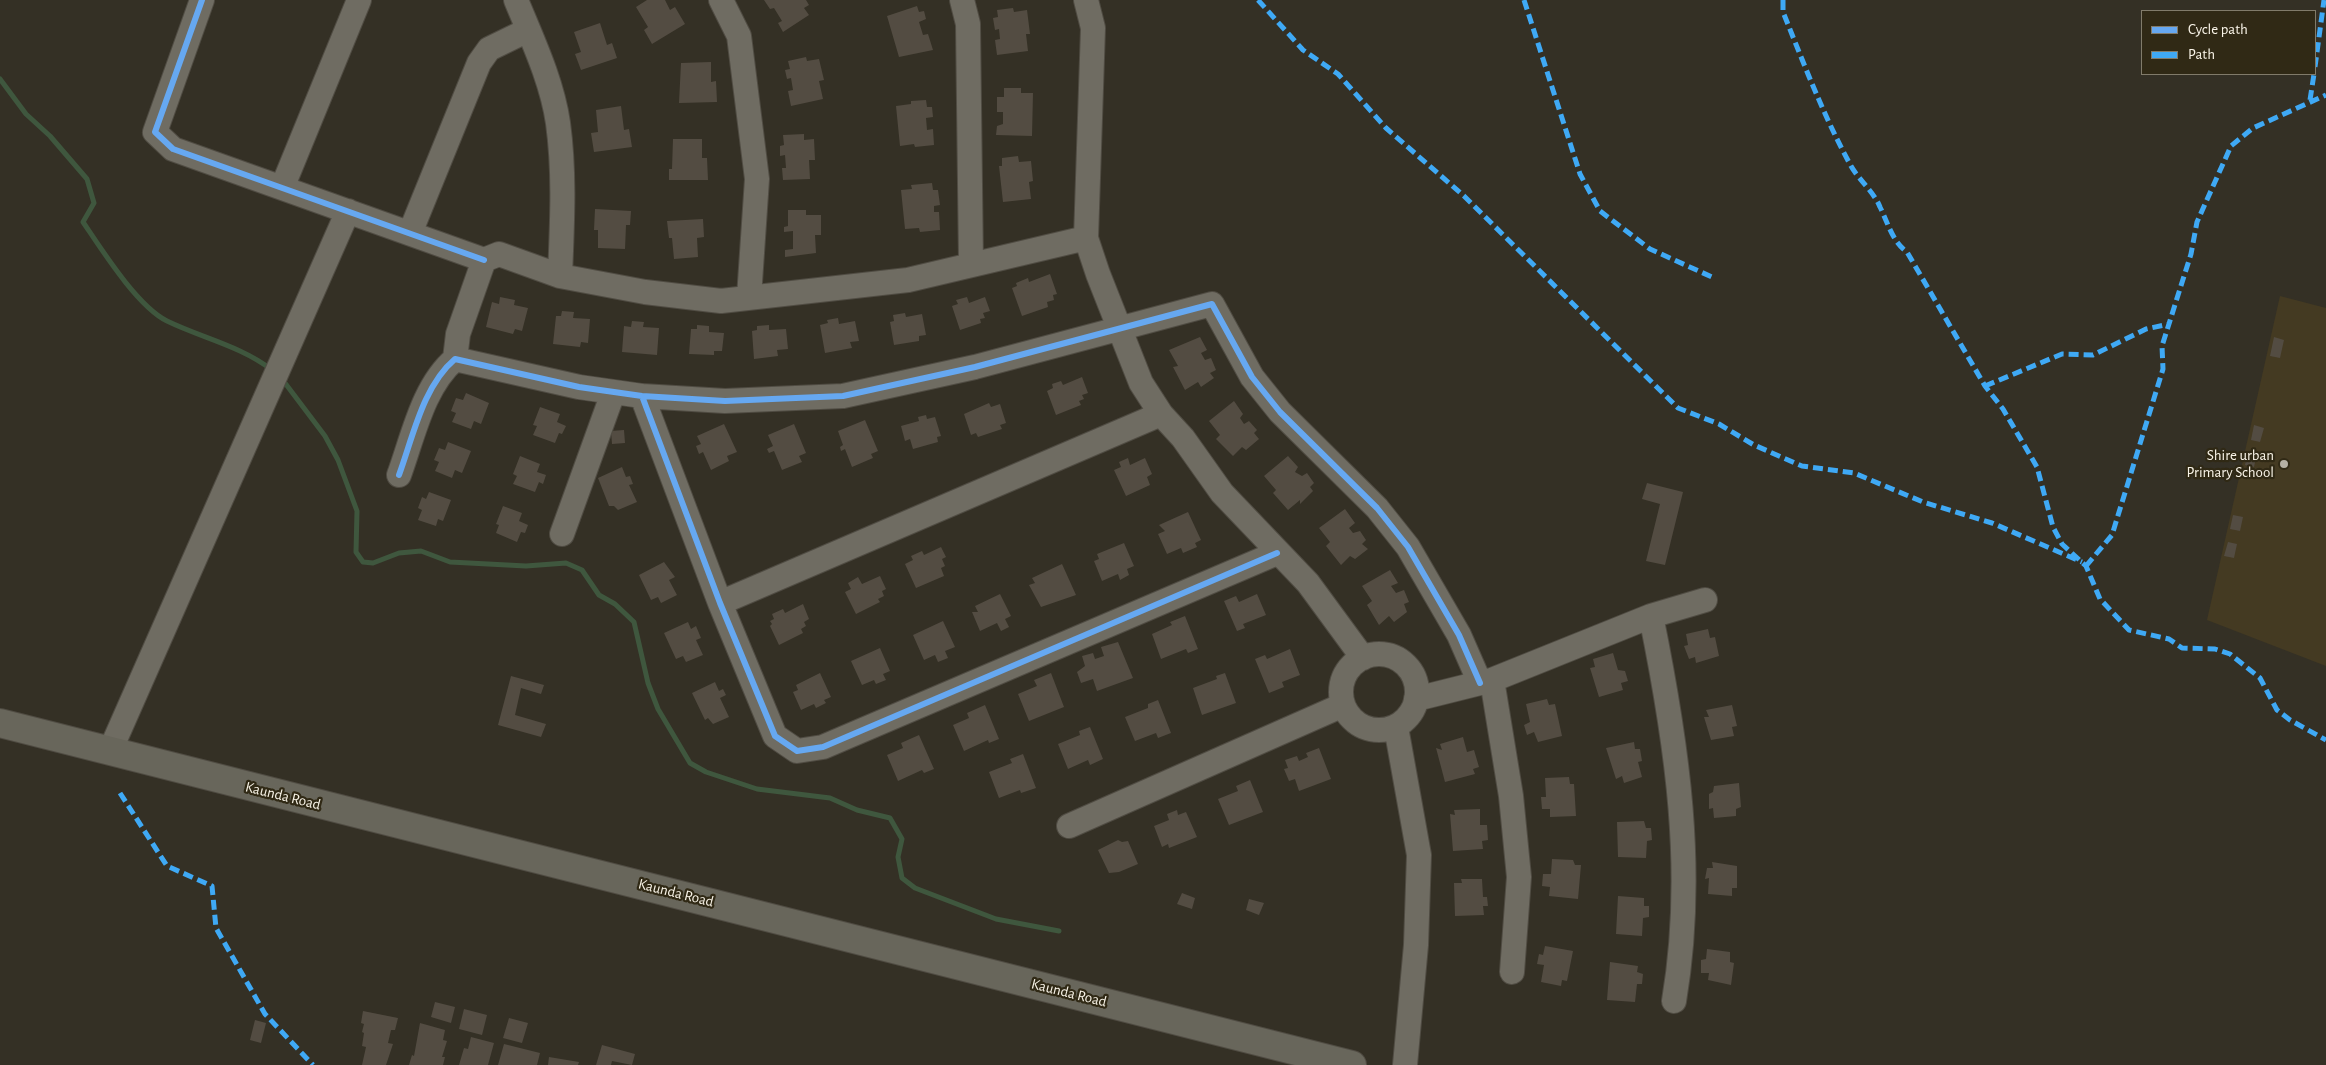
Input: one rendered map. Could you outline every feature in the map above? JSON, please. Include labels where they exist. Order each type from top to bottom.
[{"type":"main road","name":"Kaunda Road","points":[[0,723],[1305,1059],[1352,1065]]},
{"type":"street","points":[[202,0],[155,132],[162,141],[173,149],[484,260],[499,254],[560,276],[645,292],[721,301],[908,280],[1086,238]]},
{"type":"street","points":[[282,188],[359,0]]},
{"type":"street","points":[[516,0],[541,62],[558,122],[563,182],[560,276]]},
{"type":"street","points":[[721,0],[739,36],[757,179],[749,297]]},
{"type":"street","points":[[962,0],[968,24],[971,264]]},
{"type":"street","points":[[1086,0],[1093,28],[1086,238],[1118,328],[1141,383],[1161,414],[1183,438],[1222,492],[1273,544],[1276,553],[1308,583],[1363,658]]},
{"type":"street","points":[[410,233],[479,64],[489,49],[528,30]]},
{"type":"street","points":[[110,751],[348,211]]},
{"type":"street","points":[[399,475],[426,404],[442,370],[455,359],[458,334],[484,260]]},
{"type":"street","points":[[455,359],[613,393],[642,396],[725,401],[843,396],[975,368],[1212,304],[1252,377],[1280,412],[1377,508],[1408,547],[1486,682],[1511,796],[1519,877],[1512,972]]},
{"type":"street","points":[[562,534],[613,393]]},
{"type":"street","points":[[642,396],[720,603],[775,736],[797,750],[823,747],[1276,553]]},
{"type":"street","points":[[720,603],[1161,414]]},
{"type":"street","points":[[1416,699],[1486,682],[1651,616],[1705,600]]},
{"type":"street","points":[[1651,616],[1674,740],[1686,882],[1682,955],[1674,1001]]},
{"type":"street","points":[[1377,654],[1392,656],[1405,664],[1414,676],[1418,690],[1416,705],[1408,718],[1396,727],[1382,731],[1367,729],[1354,721],[1343,705],[1341,695],[1343,680],[1351,667],[1363,658],[1377,654]]},
{"type":"street","points":[[1069,826],[1343,705]]},
{"type":"street","points":[[1396,727],[1419,855],[1416,945],[1406,1065]]},
{"type":"shaded area","name":"Shire urban Primary School","points":[[2280,296],[2326,308],[2326,666],[2207,620]]},
{"type":"building","points":[[647,0],[665,0],[670,10],[675,7],[685,24],[652,44],[644,30],[648,27],[636,7]]},
{"type":"building","points":[[764,0],[806,0],[809,5],[804,8],[809,15],[783,32],[778,23],[782,21],[774,8],[770,9]]},
{"type":"building","points":[[917,6],[919,12],[924,11],[926,19],[919,22],[923,35],[928,34],[933,50],[899,57],[887,16]]},
{"type":"building","points":[[1013,8],[1014,12],[1027,10],[1030,34],[1026,34],[1028,51],[997,55],[995,40],[1000,39],[999,29],[995,30],[993,18],[998,17],[997,10]]},
{"type":"building","points":[[600,23],[607,45],[612,43],[617,58],[581,70],[575,54],[581,52],[574,32]]},
{"type":"building","points":[[806,57],[807,61],[819,59],[824,80],[819,81],[823,99],[791,106],[788,91],[793,90],[791,78],[787,79],[785,70],[790,69],[788,61]]},
{"type":"building","points":[[711,62],[711,82],[716,81],[717,102],[679,103],[681,63]]},
{"type":"building","points":[[1004,88],[1021,88],[1021,93],[1033,93],[1032,136],[996,135],[997,126],[1003,124],[1003,112],[997,112],[997,97],[1004,97]]},
{"type":"building","points":[[926,100],[927,107],[932,107],[933,117],[926,118],[927,130],[933,129],[934,145],[915,147],[914,144],[900,146],[896,106],[911,104],[911,101]]},
{"type":"building","points":[[621,106],[624,130],[629,129],[632,147],[594,152],[591,133],[598,132],[596,110]]},
{"type":"building","points":[[804,134],[804,140],[814,139],[815,160],[809,160],[810,179],[783,180],[782,168],[786,168],[785,155],[780,156],[780,146],[784,145],[783,135]]},
{"type":"building","points":[[673,139],[702,139],[702,158],[707,158],[708,180],[669,180],[669,169],[672,169]]},
{"type":"building","points":[[1018,156],[1019,162],[1031,161],[1033,181],[1029,182],[1031,199],[1003,202],[999,166],[1002,166],[1002,158]]},
{"type":"building","points":[[932,183],[933,190],[938,190],[940,205],[934,206],[934,212],[939,212],[940,230],[920,232],[919,228],[905,229],[901,190],[912,189],[911,185]]},
{"type":"building","points":[[595,209],[631,211],[630,225],[626,225],[625,249],[598,248],[598,230],[594,230]]},
{"type":"building","points":[[788,210],[806,210],[806,215],[821,215],[821,235],[815,235],[816,253],[785,257],[785,250],[793,249],[793,231],[784,232],[784,227],[788,226]]},
{"type":"building","points":[[703,219],[704,237],[697,238],[698,257],[674,259],[672,238],[669,238],[667,221]]},
{"type":"building","points":[[1050,274],[1057,294],[1053,295],[1054,300],[1047,302],[1048,307],[1022,316],[1012,288],[1017,286],[1016,283],[1028,278],[1029,282]]},
{"type":"building","points":[[500,297],[515,300],[514,305],[528,308],[522,331],[515,329],[513,334],[486,327],[492,302],[499,304]]},
{"type":"building","points":[[967,297],[969,303],[985,297],[990,311],[983,313],[985,318],[980,319],[981,323],[960,330],[952,306],[958,304],[956,300]]},
{"type":"building","points":[[562,311],[574,312],[573,318],[590,319],[588,343],[581,342],[580,347],[553,344],[556,316],[561,316]]},
{"type":"building","points":[[905,313],[906,317],[922,314],[926,335],[919,336],[919,341],[894,345],[890,322],[894,321],[893,315]]},
{"type":"building","points":[[838,318],[839,324],[855,321],[859,341],[850,342],[852,348],[825,353],[820,325],[828,323],[827,320]]},
{"type":"building","points":[[632,321],[644,322],[643,327],[659,328],[657,355],[622,352],[624,326],[631,327]]},
{"type":"building","points":[[697,325],[709,326],[709,332],[724,333],[722,351],[714,351],[714,355],[689,354],[691,329],[697,329]]},
{"type":"building","points":[[769,325],[769,330],[786,329],[788,349],[777,350],[778,356],[754,359],[752,331],[757,330],[757,326]]},
{"type":"building","points":[[1200,337],[1207,350],[1201,353],[1205,360],[1211,358],[1216,370],[1210,373],[1214,378],[1201,387],[1198,382],[1185,390],[1173,367],[1178,366],[1169,350]]},
{"type":"building","points":[[2274,337],[2284,340],[2280,358],[2270,356]]},
{"type":"building","points":[[1082,377],[1088,393],[1082,395],[1084,399],[1079,401],[1081,405],[1056,415],[1047,391],[1053,388],[1052,384],[1061,381],[1063,385]]},
{"type":"building","points":[[466,393],[489,403],[481,424],[474,421],[471,429],[452,422],[456,413],[451,411],[456,398],[463,400]]},
{"type":"building","points":[[1234,401],[1243,414],[1240,418],[1244,424],[1249,421],[1257,430],[1254,433],[1259,439],[1246,450],[1242,447],[1233,456],[1216,439],[1220,435],[1209,421]]},
{"type":"building","points":[[989,403],[991,407],[1000,404],[1006,423],[1000,425],[1002,429],[978,437],[976,433],[971,435],[964,414]]},
{"type":"building","points":[[540,407],[560,414],[557,422],[566,426],[562,434],[559,433],[555,443],[533,435],[537,426],[533,425]]},
{"type":"building","points":[[926,415],[927,419],[935,417],[941,436],[937,437],[938,442],[913,449],[910,439],[905,441],[901,426],[919,421],[918,417]]},
{"type":"building","points":[[865,420],[878,451],[871,454],[873,458],[852,467],[845,449],[841,451],[840,447],[843,445],[838,431]]},
{"type":"building","points":[[724,424],[737,452],[727,456],[729,461],[711,470],[703,452],[699,454],[696,446],[701,444],[697,436]]},
{"type":"building","points":[[794,424],[806,453],[799,456],[802,462],[782,470],[774,451],[769,453],[767,449],[773,446],[768,435]]},
{"type":"building","points":[[2254,425],[2264,428],[2260,442],[2251,440]]},
{"type":"building","points":[[624,430],[625,443],[612,444],[611,431]]},
{"type":"building","points":[[448,442],[471,451],[462,473],[455,470],[452,478],[435,471],[439,462],[434,460],[439,448],[445,450]]},
{"type":"building","points":[[2248,451],[2257,453],[2254,467],[2245,465]]},
{"type":"building","points":[[520,456],[540,464],[537,472],[546,475],[543,484],[539,482],[535,492],[513,484],[517,476],[513,474]]},
{"type":"building","points":[[1288,456],[1298,467],[1295,472],[1302,476],[1307,473],[1314,483],[1310,487],[1313,491],[1300,504],[1300,500],[1288,510],[1273,493],[1276,490],[1264,476]]},
{"type":"building","points":[[1128,458],[1130,465],[1145,458],[1152,474],[1147,477],[1150,485],[1126,496],[1114,470],[1121,467],[1119,462]]},
{"type":"building","points":[[622,467],[626,477],[630,476],[633,484],[629,485],[637,502],[618,510],[614,506],[609,506],[598,478]]},
{"type":"building","points":[[1647,483],[1683,492],[1665,565],[1646,561],[1660,504],[1642,499]]},
{"type":"building","points":[[429,492],[451,500],[443,521],[438,519],[436,526],[418,520],[422,510],[418,508],[422,497],[426,499]]},
{"type":"building","points":[[503,506],[522,513],[519,521],[528,525],[525,533],[521,532],[517,542],[496,533],[499,525],[496,524]]},
{"type":"building","points":[[1345,509],[1355,523],[1349,528],[1353,533],[1360,531],[1366,540],[1362,544],[1368,549],[1355,559],[1350,556],[1341,565],[1326,546],[1330,542],[1319,528]]},
{"type":"building","points":[[1188,512],[1201,540],[1195,543],[1197,547],[1183,553],[1181,548],[1167,554],[1158,534],[1165,531],[1159,525]]},
{"type":"building","points":[[2233,515],[2243,517],[2240,531],[2230,529]]},
{"type":"building","points":[[2228,542],[2237,544],[2234,558],[2224,556]]},
{"type":"building","points":[[1124,543],[1134,566],[1127,569],[1129,575],[1120,580],[1118,574],[1102,581],[1094,561],[1099,559],[1097,554]]},
{"type":"building","points":[[941,547],[946,557],[942,559],[945,566],[941,568],[944,576],[916,588],[905,564],[913,560],[911,556],[922,551],[924,555]]},
{"type":"building","points":[[664,562],[675,577],[669,580],[677,595],[661,603],[658,597],[651,600],[639,575]]},
{"type":"building","points":[[1062,564],[1076,595],[1041,607],[1029,585],[1035,583],[1032,578]]},
{"type":"building","points":[[1390,570],[1398,583],[1391,586],[1396,593],[1404,590],[1409,602],[1404,604],[1407,612],[1394,622],[1389,616],[1379,625],[1367,605],[1372,601],[1362,586]]},
{"type":"building","points":[[880,576],[886,589],[882,591],[884,596],[878,599],[880,602],[856,614],[845,592],[851,589],[848,583],[858,577],[862,584]]},
{"type":"building","points":[[1000,594],[1011,616],[1005,619],[1009,627],[1001,631],[997,623],[980,631],[972,612],[978,612],[975,606]]},
{"type":"building","points":[[1257,594],[1266,615],[1243,624],[1245,628],[1237,631],[1224,601],[1236,596],[1239,602]]},
{"type":"building","points":[[803,604],[809,619],[804,622],[806,626],[801,629],[803,633],[779,645],[770,626],[772,624],[770,621],[774,619],[772,614],[783,609],[785,613]]},
{"type":"building","points":[[1185,616],[1198,649],[1188,653],[1186,649],[1161,659],[1152,634],[1172,625],[1170,622]]},
{"type":"building","points":[[943,621],[955,647],[945,651],[948,658],[938,662],[935,655],[924,660],[913,635]]},
{"type":"building","points":[[688,622],[691,629],[696,626],[701,638],[696,640],[703,655],[686,662],[683,656],[676,659],[664,633]]},
{"type":"building","points":[[1708,629],[1710,638],[1715,637],[1719,656],[1696,663],[1695,657],[1689,659],[1684,646],[1688,645],[1686,634]]},
{"type":"building","points":[[1118,642],[1133,678],[1097,691],[1093,679],[1081,683],[1077,672],[1085,666],[1082,656],[1093,653],[1095,659],[1104,656],[1101,647]]},
{"type":"building","points":[[880,648],[890,671],[883,674],[886,680],[876,684],[874,680],[862,685],[851,661]]},
{"type":"building","points":[[1290,649],[1300,675],[1282,682],[1284,687],[1269,693],[1255,659],[1265,655],[1267,659]]},
{"type":"building","points":[[1613,653],[1618,670],[1625,671],[1628,681],[1621,683],[1623,690],[1599,697],[1590,668],[1595,667],[1593,659]]},
{"type":"building","points":[[820,673],[831,697],[824,700],[826,703],[816,708],[814,704],[801,710],[793,692],[798,690],[796,685]]},
{"type":"building","points":[[1051,673],[1064,707],[1029,721],[1018,694],[1037,686],[1034,680]]},
{"type":"building","points":[[1225,673],[1236,703],[1202,715],[1193,688],[1217,679],[1216,676]]},
{"type":"building","points":[[511,676],[544,685],[541,694],[521,688],[515,715],[546,724],[541,737],[498,725]]},
{"type":"building","points":[[715,682],[719,691],[723,689],[726,695],[720,698],[729,717],[713,724],[708,718],[705,720],[692,693]]},
{"type":"building","points":[[1547,699],[1549,705],[1555,704],[1562,736],[1538,742],[1534,732],[1527,735],[1524,725],[1530,722],[1526,704]]},
{"type":"building","points":[[1158,700],[1171,733],[1158,738],[1156,733],[1135,741],[1125,717],[1148,708],[1148,704]]},
{"type":"building","points":[[985,705],[999,739],[989,743],[988,740],[964,751],[953,725],[969,718],[967,713]]},
{"type":"building","points":[[1732,705],[1737,726],[1732,727],[1734,736],[1711,740],[1704,717],[1709,717],[1706,710]]},
{"type":"building","points":[[1090,727],[1103,759],[1090,765],[1088,760],[1068,769],[1058,744],[1080,735],[1079,731]]},
{"type":"building","points":[[919,735],[934,769],[924,773],[922,770],[898,781],[887,755],[903,748],[901,743]]},
{"type":"building","points":[[1463,737],[1467,752],[1474,750],[1479,767],[1473,769],[1475,774],[1445,782],[1436,748],[1442,750],[1440,744]]},
{"type":"building","points":[[1634,742],[1635,749],[1640,749],[1642,761],[1638,762],[1642,777],[1624,783],[1622,776],[1616,779],[1606,748]]},
{"type":"building","points":[[1319,748],[1331,779],[1299,791],[1295,779],[1289,781],[1284,769],[1288,768],[1285,760],[1297,756],[1299,761],[1308,757],[1306,753]]},
{"type":"building","points":[[1023,754],[1036,788],[1021,793],[1020,790],[999,798],[989,772],[1012,763],[1010,759]]},
{"type":"building","points":[[1569,777],[1570,784],[1574,784],[1576,816],[1550,817],[1550,809],[1542,809],[1541,797],[1546,797],[1545,778]]},
{"type":"building","points":[[1250,780],[1263,812],[1229,825],[1218,799],[1238,791],[1236,786]]},
{"type":"building","points":[[1739,783],[1741,807],[1736,809],[1736,816],[1714,818],[1713,808],[1709,809],[1709,794],[1713,792],[1714,786]]},
{"type":"building","points":[[1480,809],[1480,825],[1487,825],[1488,840],[1482,841],[1483,849],[1453,851],[1450,814],[1455,815],[1454,810]]},
{"type":"building","points":[[1177,810],[1178,815],[1186,812],[1197,837],[1169,848],[1168,844],[1162,847],[1154,826],[1169,820],[1167,814]]},
{"type":"building","points":[[1644,821],[1646,828],[1651,828],[1652,840],[1647,841],[1646,858],[1618,857],[1617,822]]},
{"type":"building","points":[[1118,840],[1122,842],[1128,841],[1138,864],[1119,872],[1109,873],[1098,850]]},
{"type":"building","points":[[1552,859],[1573,860],[1575,865],[1581,865],[1578,899],[1549,896],[1550,887],[1542,886],[1543,874],[1551,874]]},
{"type":"building","points":[[1712,862],[1737,866],[1737,888],[1732,888],[1732,896],[1708,894],[1709,878],[1705,879],[1707,868],[1713,868]]},
{"type":"building","points":[[1461,879],[1482,879],[1483,897],[1487,897],[1488,906],[1483,906],[1484,915],[1455,916],[1454,883],[1462,883]]},
{"type":"building","points":[[1182,893],[1195,898],[1192,909],[1177,904]]},
{"type":"building","points":[[1618,896],[1644,898],[1644,906],[1649,906],[1649,917],[1643,918],[1642,936],[1616,934]]},
{"type":"building","points":[[1249,899],[1264,903],[1259,915],[1246,910]]},
{"type":"building","points":[[1545,946],[1573,951],[1567,981],[1562,980],[1561,986],[1541,982],[1544,965],[1537,964],[1539,954],[1543,955]]},
{"type":"building","points":[[1707,949],[1730,952],[1730,962],[1734,963],[1731,985],[1708,980],[1709,973],[1701,973],[1701,960],[1706,959]]},
{"type":"building","points":[[1610,962],[1638,966],[1637,972],[1643,974],[1642,984],[1637,984],[1635,1002],[1607,1000]]},
{"type":"building","points":[[435,1002],[455,1007],[451,1023],[431,1017]]},
{"type":"building","points":[[464,1009],[487,1015],[482,1035],[459,1029]]},
{"type":"building","points":[[363,1011],[398,1018],[395,1030],[391,1030],[388,1043],[393,1044],[386,1065],[362,1065],[366,1047],[362,1046],[364,1024],[361,1023]]},
{"type":"building","points":[[509,1018],[528,1023],[522,1043],[503,1038]]},
{"type":"building","points":[[255,1020],[266,1023],[261,1043],[250,1040]]},
{"type":"building","points":[[420,1023],[445,1030],[443,1040],[447,1041],[442,1057],[445,1057],[443,1065],[409,1065],[412,1055],[414,1056]]},
{"type":"building","points":[[471,1037],[494,1043],[488,1065],[459,1065],[464,1048],[468,1049]]},
{"type":"building","points":[[504,1044],[540,1053],[537,1065],[498,1065]]},
{"type":"building","points":[[602,1045],[635,1054],[632,1065],[612,1061],[611,1065],[596,1065]]},
{"type":"building","points":[[549,1057],[579,1062],[578,1065],[548,1065]]},
{"type":"waterway","points":[[0,79],[26,114],[50,136],[87,179],[94,203],[83,222],[110,262],[144,303],[167,321],[234,348],[272,370]]},
{"type":"waterway","points":[[282,379],[325,436],[338,460],[357,511],[356,552],[363,562],[373,563],[399,553],[421,551],[450,562],[526,566],[566,563],[582,570],[599,595],[615,604],[634,622],[648,683],[658,709],[690,763],[706,772],[757,789],[830,798],[857,810],[890,818],[902,839],[898,857],[902,878],[915,888],[996,919],[1059,931]]},
{"type":"marked path","points":[[1258,0],[1303,50],[1338,74],[1386,128],[1464,196],[1678,408],[1719,424],[1754,445],[1802,466],[1854,473],[1923,502],[1992,523],[2082,562]]},
{"type":"marked path","points":[[1524,0],[1580,174],[1600,211],[1650,249],[1712,277]]},
{"type":"marked path","points":[[1783,0],[1783,12],[1807,71],[1832,129],[1851,166],[1877,202],[1894,237],[1907,252],[1985,386],[2003,409],[2037,467],[2053,527],[2062,544],[2086,566],[2100,599],[2129,630],[2169,639],[2182,648],[2215,649],[2230,654],[2260,678],[2277,710],[2290,720],[2326,740]]},
{"type":"marked path","points":[[2316,60],[2324,0]]},
{"type":"marked path","points":[[2310,100],[2314,75]]},
{"type":"marked path","points":[[2086,566],[2112,535],[2163,369],[2162,346],[2191,254],[2197,222],[2231,146],[2253,128],[2326,95]]},
{"type":"marked path","points":[[1985,386],[2062,354],[2093,355],[2146,329],[2169,324]]},
{"type":"marked path","points":[[120,793],[167,866],[212,886],[216,928],[265,1014],[313,1065]]},
{"type":"cycle path","points":[[202,0],[155,132],[173,149],[484,260]]},
{"type":"cycle path","points":[[399,475],[414,429],[427,398],[444,370],[455,359],[579,387],[642,396],[725,401],[843,396],[975,367],[1212,304],[1252,377],[1280,412],[1377,508],[1408,547],[1459,635],[1480,683]]},
{"type":"cycle path","points":[[642,396],[720,603],[775,736],[797,751],[823,747],[1277,553]]},
{"type":"place","name":"Shire urban Primary School","points":[[2284,464]]}]
